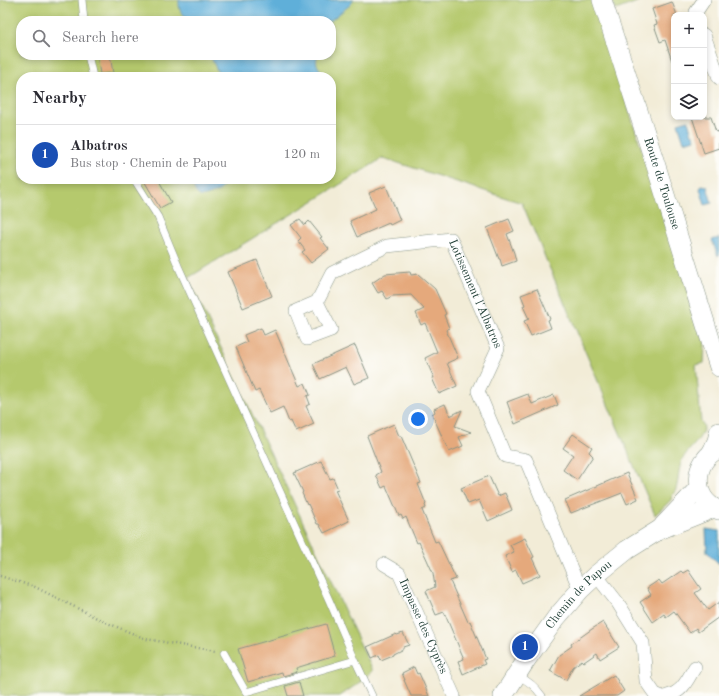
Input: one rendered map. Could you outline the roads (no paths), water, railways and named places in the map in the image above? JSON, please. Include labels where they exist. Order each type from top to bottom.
[{"type":"main road","name":"Route de Toulouse","points":[[602,0],[719,367]]},
{"type":"main road","points":[[717,509],[704,500],[699,488],[698,474],[703,462],[716,451],[719,432]]},
{"type":"main road","name":"Chemin de Papou","points":[[659,530],[699,488]]},
{"type":"main road","name":"Chemin de Papou","points":[[503,696],[526,660],[556,618],[580,590],[596,575],[627,550],[659,530],[717,509]]},
{"type":"street","points":[[696,12],[704,0]]},
{"type":"street","points":[[707,44],[719,78]]},
{"type":"street","name":"Lotissement l'Albatros","points":[[318,302],[332,273],[387,246],[451,239],[498,348],[478,392],[505,456],[526,460],[580,590]]},
{"type":"street","name":"Impasse des Cyprès","points":[[384,564],[399,573],[454,696]]},
{"type":"street","points":[[596,575],[618,602],[643,643],[646,681],[655,694],[660,696]]},
{"type":"street","points":[[667,696],[684,687],[695,667]]},
{"type":"lane","points":[[82,0],[84,16]]},
{"type":"lane","points":[[89,60],[92,72]]},
{"type":"lane","points":[[137,184],[158,217],[179,268],[372,696]]},
{"type":"lane","points":[[224,653],[246,692],[355,660]]},
{"type":"lane","points":[[516,675],[525,679],[538,689],[542,696]]},
{"type":"water","points":[[179,0],[354,0],[336,16],[186,16],[181,11]]},
{"type":"water","points":[[212,60],[317,60],[317,65],[322,72],[218,72]]},
{"type":"water","points":[[688,120],[692,135],[694,135],[695,139],[684,142],[678,123]]},
{"type":"water","points":[[193,184],[224,184],[220,190],[204,196],[198,195]]},
{"type":"water","points":[[702,185],[707,186],[712,203],[705,205],[700,189]]},
{"type":"water","points":[[719,238],[719,255],[718,256],[712,240]]},
{"type":"water","points":[[706,529],[719,531],[719,564],[707,552]]},
{"type":"place","name":"Albatros","points":[[525,647]]}]
